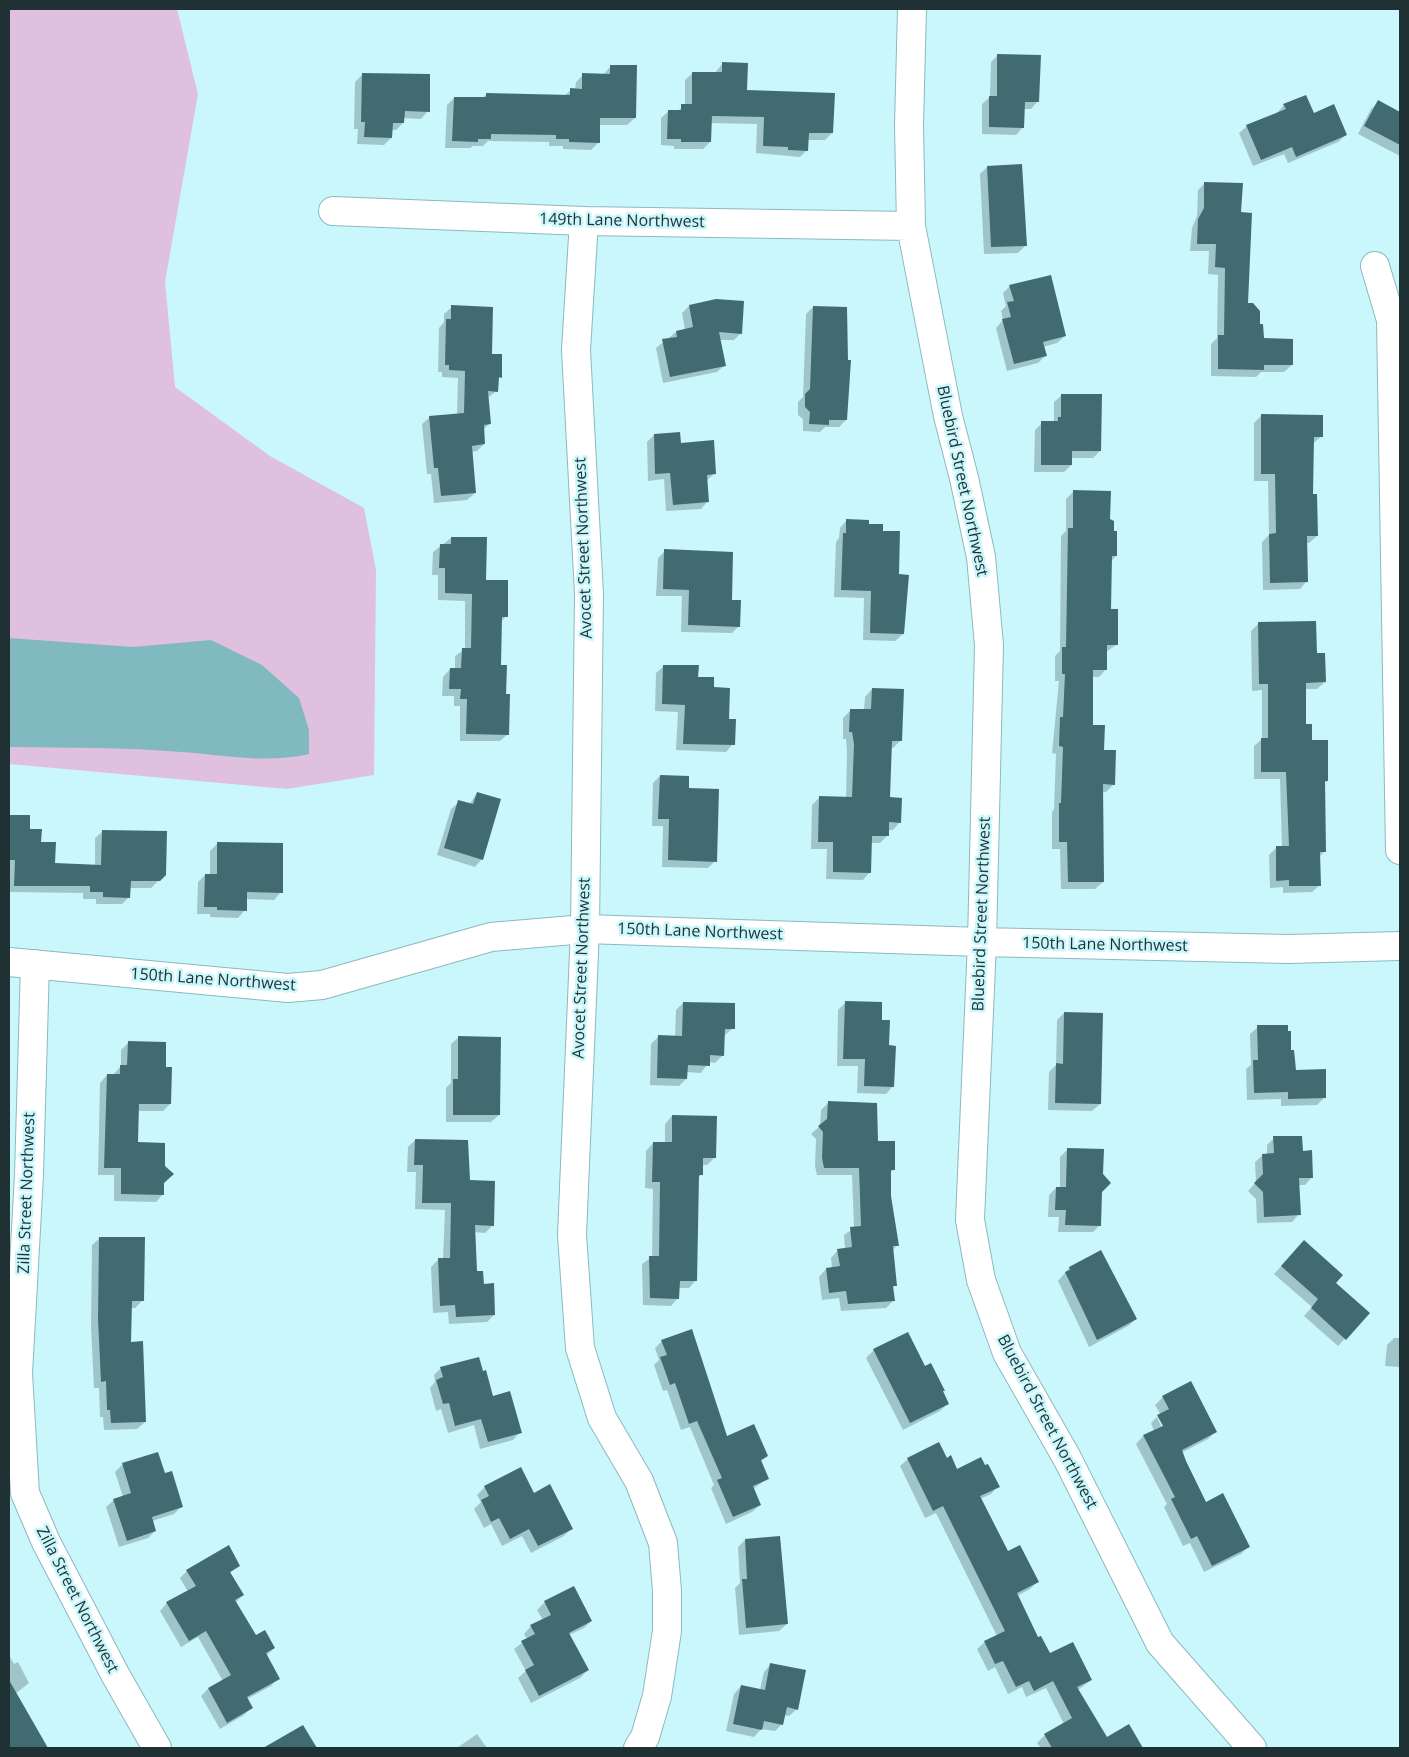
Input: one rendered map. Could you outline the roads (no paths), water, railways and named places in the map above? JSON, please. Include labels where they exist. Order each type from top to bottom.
[{"type":"street","name":"Bluebird Street Northwest","points":[[912,9],[909,125],[911,226],[948,416],[981,557],[989,644],[982,942],[970,1220],[982,1280],[1007,1353],[1067,1458],[1160,1643],[1252,1748]]},
{"type":"street","name":"149th Lane Northwest","points":[[333,211],[584,220],[911,226]]},
{"type":"street","name":"Avocet Street Northwest","points":[[584,220],[576,350],[589,594],[585,929],[572,1235],[580,1348],[602,1418],[639,1481],[663,1542],[667,1591],[667,1631],[658,1696],[645,1737],[638,1748]]},
{"type":"street","points":[[1375,266],[1391,320],[1400,850]]},
{"type":"street","name":"150th Lane Northwest","points":[[22,963],[288,988],[322,985],[490,937],[585,929],[982,942],[1288,949],[1400,946]]},
{"type":"street","name":"Zilla Street Northwest","points":[[22,963],[28,1175],[18,1373],[25,1493],[51,1550],[116,1676],[157,1748]]},
{"type":"water","points":[[9,638],[133,647],[211,640],[262,665],[299,698],[309,730],[309,754],[261,759],[138,749],[9,747]]}]
